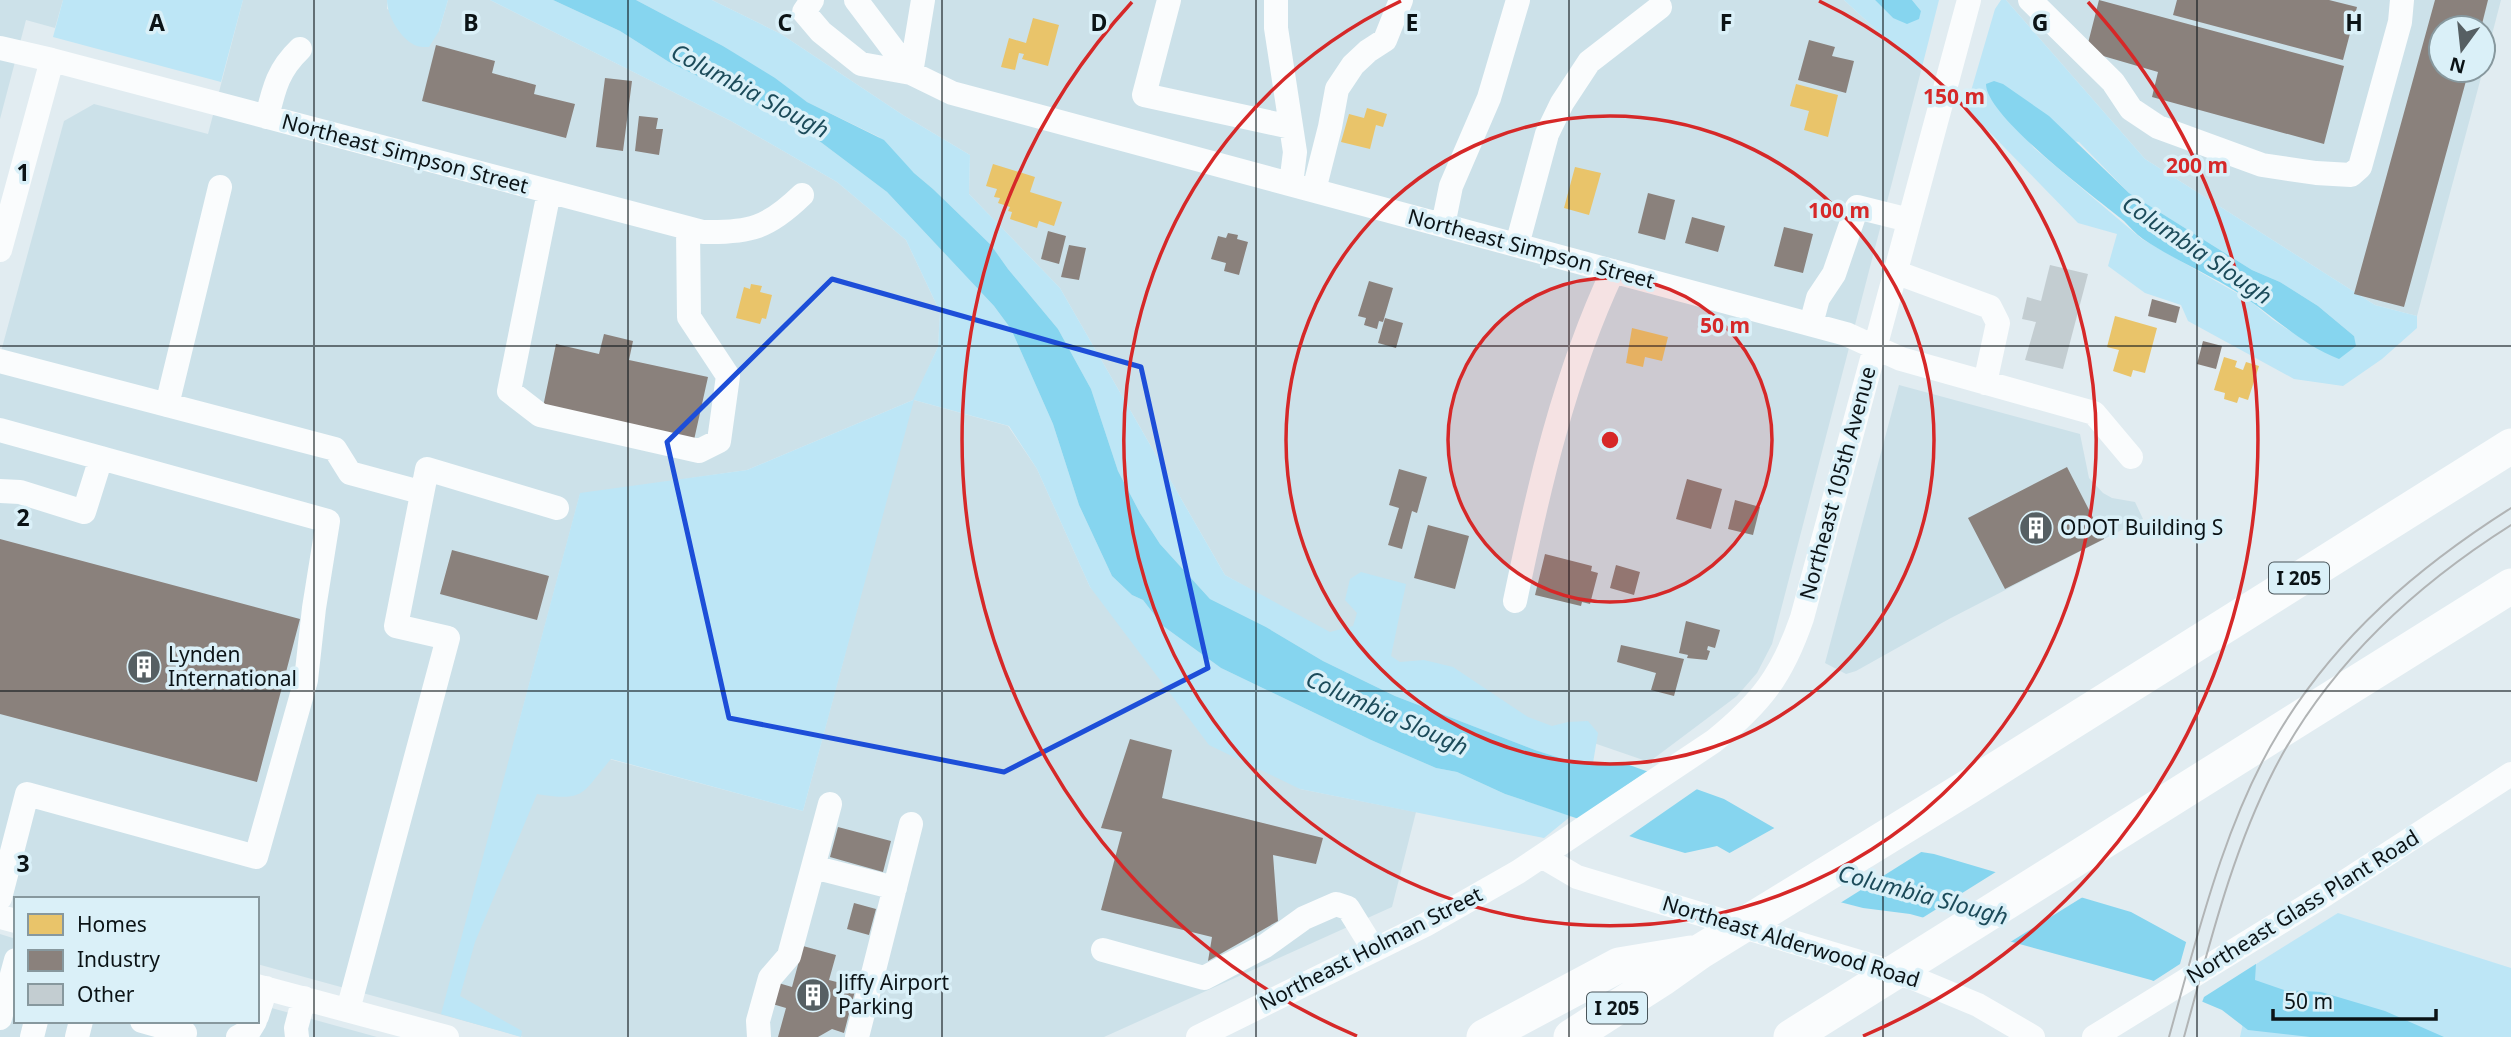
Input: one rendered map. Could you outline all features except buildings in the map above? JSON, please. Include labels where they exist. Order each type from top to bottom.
[{"type":"highway","name":"I 205","points":[[1571,1037],[1701,951],[2511,446]]},
{"type":"highway","points":[[1802,1030],[2511,586]]},
{"type":"highway","points":[[1484,1037],[1619,965],[1701,951]]},
{"type":"street","points":[[812,0],[804,12],[821,32],[861,64],[911,73]]},
{"type":"street","points":[[856,0],[911,73]]},
{"type":"street","points":[[911,73],[923,0]]},
{"type":"street","points":[[1169,0],[1144,95],[1291,127]]},
{"type":"street","points":[[1276,0],[1276,28],[1302,187]]},
{"type":"street","points":[[1302,187],[1330,127],[1336,89],[1353,65],[1385,40],[1401,0]]},
{"type":"street","points":[[1443,225],[1451,186],[1489,98],[1518,0]]},
{"type":"street","name":"Northeast 105th Avenue","points":[[1543,858],[1714,741],[1769,689],[1793,645],[1969,0]]},
{"type":"street","points":[[2030,0],[2113,82],[2131,109],[2158,127],[2262,164],[2316,173],[2351,175],[2360,167],[2400,22],[2402,0]]},
{"type":"street","points":[[1517,245],[1547,134],[1562,103],[1589,62],[1660,7]]},
{"type":"street","name":"Northeast Simpson Street","points":[[0,48],[703,232],[735,233],[764,225],[786,211],[802,195]]},
{"type":"street","points":[[267,117],[276,83],[285,63],[300,48]]},
{"type":"street","points":[[0,250],[52,60]]},
{"type":"street","name":"Northeast Simpson Street","points":[[911,73],[951,93],[1846,334],[1901,359],[2094,413],[2131,457]]},
{"type":"street","points":[[167,405],[220,187]]},
{"type":"street","points":[[549,192],[509,391],[540,415],[699,451],[719,441],[729,376],[689,317],[688,229]]},
{"type":"street","points":[[1811,324],[1818,298],[1834,274],[1857,207],[1909,220]]},
{"type":"street","points":[[1514,601],[1552,441],[1592,316],[1614,271]]},
{"type":"street","points":[[1895,272],[1990,307],[1998,323],[1985,383]]},
{"type":"street","points":[[0,361],[335,449],[350,473],[420,492]]},
{"type":"street","points":[[0,430],[328,521],[306,680],[256,857],[27,794],[0,898]]},
{"type":"street","points":[[0,491],[20,492],[84,512],[101,458]]},
{"type":"street","points":[[348,1010],[448,639],[396,626],[426,469],[557,508]]},
{"type":"street","name":"Northeast Glass Plant Road","points":[[2094,1037],[2326,894],[2511,774]]},
{"type":"street","points":[[759,1037],[758,1021],[770,978],[789,956],[830,804]]},
{"type":"street","points":[[857,1037],[911,824]]},
{"type":"street","name":"Northeast Holman Street","points":[[1198,1037],[1425,925],[1543,858]]},
{"type":"street","name":"Northeast Alderwood Road","points":[[1543,858],[1577,877],[1913,978],[1978,1005],[2033,1037]]},
{"type":"street","points":[[813,867],[895,888]]},
{"type":"street","points":[[1102,950],[1204,978],[1265,946],[1304,918],[1335,904],[1348,908],[1374,950]]},
{"type":"street","points":[[0,1018],[14,967]]},
{"type":"street","points":[[261,987],[420,1033],[447,1037]]},
{"type":"street","points":[[294,1034],[304,998]]},
{"type":"street","points":[[148,1023],[185,1035]]},
{"type":"street","points":[[238,1037],[249,1031],[254,1023]]},
{"type":"highlighted area","points":[[832,279],[1141,367],[1208,668],[1004,772],[729,718],[667,442]]},
{"type":"shaded area","points":[[0,0],[63,0],[55,28],[26,20],[0,119]]},
{"type":"shaded area","points":[[63,0],[243,0],[221,82],[53,37]]},
{"type":"shaded area","points":[[243,0],[387,0],[387,9],[439,31],[448,0],[490,0],[731,121],[837,182],[906,240],[940,312],[938,347],[914,400],[1008,426],[1037,469],[1090,587],[1300,789],[1416,812],[1392,907],[1104,1037],[523,1037],[259,965],[259,897],[14,898],[0,894],[0,355],[64,121],[94,104],[208,134]],"holes":[[[913,400],[803,811],[516,734],[580,494],[747,470]]]},
{"type":"shaded area","points":[[387,0],[448,0],[439,31],[429,47],[417,46],[400,33],[389,13]]},
{"type":"shaded area","points":[[490,0],[553,0],[620,31],[669,62],[802,128],[887,192],[994,306],[1011,329],[1053,424],[1079,505],[1112,576],[1132,595],[1143,600],[1163,626],[1221,668],[1371,740],[1436,768],[1457,772],[1505,794],[1571,816],[1544,838],[1300,789],[1209,745],[1090,587],[1037,469],[1009,426],[914,400],[803,811],[611,759],[581,793],[565,797],[537,794],[475,942],[460,996],[522,1031],[521,1037],[441,1014],[580,493],[747,470],[913,400],[938,347],[940,312],[906,240],[837,182],[731,121]]},
{"type":"shaded area","points":[[636,0],[712,0],[781,34],[903,115],[970,155],[969,194],[1060,288],[1225,575],[1330,632],[1353,626],[1357,613],[1345,600],[1350,579],[1361,572],[1406,584],[1391,656],[1400,662],[1424,660],[1453,667],[1528,717],[1552,726],[1588,721],[1598,733],[1593,763],[1566,760],[1535,750],[1395,696],[1323,661],[1266,627],[1210,599],[1160,544],[1140,513],[1118,471],[1091,389],[1058,329],[991,245],[879,137],[807,102],[723,46]]},
{"type":"shaded area","points":[[712,0],[1844,0],[1921,71],[1772,644],[1757,673],[1737,696],[1649,762],[1524,719],[1361,652],[1225,575],[1060,288],[969,194],[970,155],[903,115],[781,34]]},
{"type":"shaded area","points":[[1844,0],[1875,0],[1893,18],[1918,19],[1921,11],[1912,0],[1939,0],[1921,71]]},
{"type":"shaded area","points":[[2001,0],[2006,0],[2145,159],[2375,305],[2417,316],[2417,328],[2382,359],[2343,386],[2294,379],[2188,321],[2181,305],[2145,293],[2108,266],[2117,234],[2078,223],[1966,108],[1995,9]],"holes":[[[2022,133],[2079,142],[2129,193],[2252,270],[2280,282],[2318,306],[2354,336],[2308,343],[2249,300],[2142,239],[2034,148]]]},
{"type":"shaded area","points":[[2006,0],[2501,0],[2497,15],[2427,14],[2427,84],[2479,84],[2417,316],[2375,305],[2145,159]]},
{"type":"shaded area","points":[[1899,385],[2080,434],[2089,478],[2103,493],[2112,498],[2135,502],[2143,519],[1846,674],[1825,663]]},
{"type":"shaded area","points":[[2338,913],[2511,968],[2511,1037],[2240,1037],[2256,964]]},
{"type":"shaded area","points":[[0,934],[14,938],[14,1023],[259,1023],[259,1005],[377,1037],[0,1037]]},
{"type":"water","name":"Columbia Slough","points":[[553,0],[636,0],[723,46],[775,78],[807,102],[884,140],[914,173],[991,245],[1058,329],[1091,389],[1118,471],[1160,544],[1210,599],[1266,627],[1323,661],[1395,696],[1535,750],[1566,760],[1621,762],[1724,799],[1776,829],[1934,854],[2131,912],[2186,942],[2256,964],[2255,980],[2284,990],[2321,992],[2385,1011],[2444,1037],[2310,1037],[2248,1030],[2222,1010],[2151,980],[1910,914],[1863,908],[1797,891],[1717,846],[1685,853],[1505,794],[1457,772],[1436,768],[1371,740],[1221,668],[1163,626],[1143,600],[1132,595],[1112,576],[1079,505],[1053,424],[1011,329],[994,306],[887,192],[802,128],[669,62],[620,31]]},
{"type":"water","points":[[1875,0],[1912,0],[1921,11],[1919,19],[1907,24],[1893,18]]},
{"type":"water","name":"Columbia Slough","points":[[1994,81],[2003,84],[2049,116],[2129,193],[2252,270],[2280,282],[2318,306],[2354,336],[2356,346],[2339,359],[2327,354],[2304,341],[2237,292],[2143,239],[2022,136],[1991,98],[1986,84]]},
{"type":"pier","points":[[1651,769],[1700,787],[1625,839],[1574,821]]},
{"type":"pier","points":[[1778,826],[1926,849],[1837,905],[1796,894],[1726,855]]},
{"type":"pier","points":[[1999,870],[2086,895],[2007,944],[1919,920]]},
{"type":"pier","points":[[2187,939],[2259,962],[2204,997],[2201,1005],[2149,984],[2180,964]]},
{"type":"tram line","points":[[2169,1037],[2214,880],[2228,841],[2260,766],[2279,732],[2326,665],[2382,606],[2444,555],[2511,508]]},
{"type":"tram line","points":[[2184,1037],[2222,901],[2245,834],[2274,770],[2295,732],[2346,664],[2376,632],[2440,575],[2511,525]]},
{"type":"place","name":"ODOT Building S","points":[[2036,528]]},
{"type":"place","name":"Lynden International","points":[[144,667]]},
{"type":"place","name":"Jiffy Airport Parking","points":[[813,995]]}]
